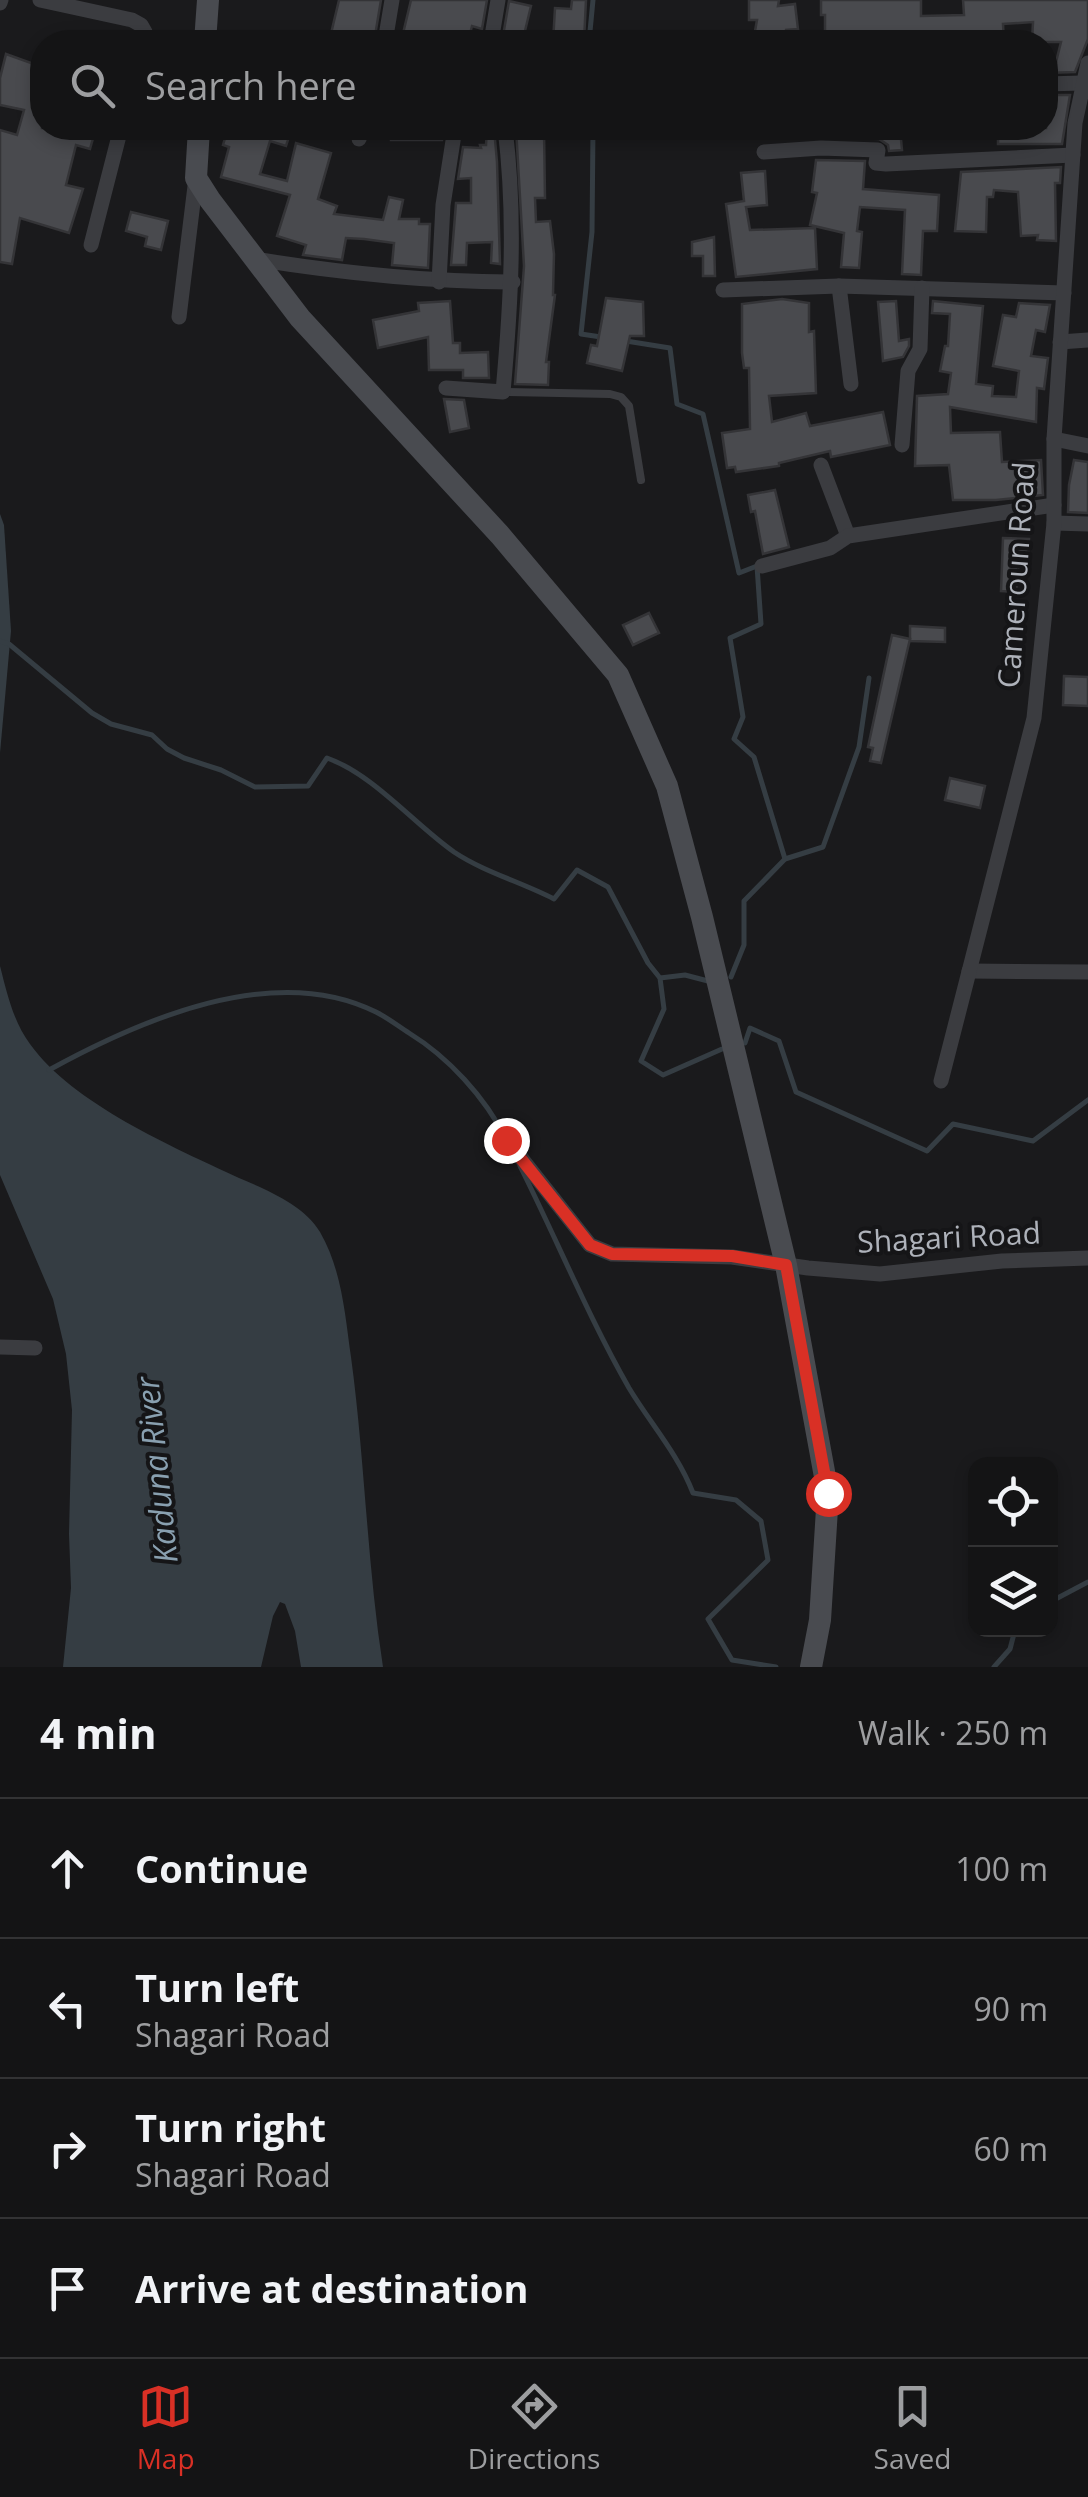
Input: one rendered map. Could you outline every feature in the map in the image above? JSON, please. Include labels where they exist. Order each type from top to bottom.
[{"type":"street","points":[[40,0],[132,20],[144,30]]},
{"type":"street","points":[[206,30],[208,0]]},
{"type":"street","points":[[387,30],[392,0]]},
{"type":"street","points":[[493,30],[498,0]]},
{"type":"street","name":"Cameroun Road","points":[[941,1081],[1034,718],[1054,523],[1054,439],[1073,155],[1088,63]]},
{"type":"street","points":[[1058,84],[1082,83]]},
{"type":"street","points":[[91,245],[118,140]]},
{"type":"street","points":[[179,317],[199,140]]},
{"type":"street","points":[[439,282],[443,205],[453,140]]},
{"type":"street","points":[[446,388],[503,392],[513,282],[512,182],[507,140]]},
{"type":"street","points":[[764,152],[878,150],[876,163],[886,164],[1073,155]]},
{"type":"street","points":[[196,178],[300,318],[500,535],[618,675],[666,786],[786,1265],[828,1493],[820,1620],[810,1667]]},
{"type":"street","points":[[252,258],[351,274],[439,282],[513,282]]},
{"type":"street","points":[[724,290],[839,286],[1064,293]]},
{"type":"street","points":[[839,286],[851,384]]},
{"type":"street","points":[[902,445],[908,370],[920,349],[922,288]]},
{"type":"street","points":[[1060,342],[1088,340]]},
{"type":"street","points":[[1054,439],[1088,446]]},
{"type":"street","points":[[822,466],[848,536]]},
{"type":"street","points":[[762,566],[830,548],[848,536],[1054,505]]},
{"type":"street","points":[[1054,523],[1088,524]]},
{"type":"street","points":[[969,971],[1088,972]]},
{"type":"street","name":"Shagari Road","points":[[506,1140],[590,1245],[612,1254],[732,1256],[880,1274],[1002,1261],[1088,1258]]},
{"type":"street","points":[[0,1347],[35,1348]]},
{"type":"lane","points":[[503,392],[610,394],[621,398],[629,406],[642,480]]},
{"type":"water","points":[[0,514],[11,631],[0,753]]},
{"type":"water","name":"Kaduna River","points":[[0,966],[24,1035],[49,1066],[72,1086],[155,1138],[284,1199],[305,1214],[320,1232],[338,1277],[347,1325],[383,1667],[301,1667],[295,1631],[285,1604],[280,1602],[261,1667],[63,1667],[71,1588],[72,1410],[66,1354],[53,1299],[0,1175]]},
{"type":"building","points":[[339,0],[381,0],[376,30],[332,30]]},
{"type":"building","points":[[411,0],[487,0],[482,29],[472,26],[471,30],[404,30]]},
{"type":"building","points":[[572,0],[586,0],[585,30],[554,30],[555,8],[571,9]]},
{"type":"building","points":[[749,0],[779,0],[778,6],[795,4],[798,29],[755,30],[757,20],[749,20]]},
{"type":"building","points":[[821,0],[921,0],[921,16],[964,15],[963,0],[1088,0],[1088,39],[1075,72],[1058,73],[1058,30],[1033,30],[1033,22],[1003,24],[1003,30],[825,30],[825,15],[821,15]]},
{"type":"building","points":[[509,1],[531,6],[525,30],[504,30]]},
{"type":"building","points":[[6,54],[30,63],[30,140],[93,140],[90,149],[76,145],[66,185],[83,189],[69,233],[20,218],[12,264],[0,262],[0,130],[17,135],[24,110],[0,105],[0,78]]},
{"type":"building","points":[[1058,95],[1070,95],[1062,144],[998,144],[998,140],[1058,140]]},
{"type":"building","points":[[224,140],[288,140],[286,146],[270,141],[260,174],[287,181],[296,143],[331,153],[318,199],[337,206],[334,214],[383,220],[389,197],[403,200],[399,219],[419,219],[419,224],[430,224],[428,268],[392,265],[394,243],[364,239],[346,238],[342,260],[303,255],[306,245],[277,236],[290,195],[221,177],[229,147],[223,145]]},
{"type":"building","points":[[486,140],[495,140],[500,264],[491,263],[492,242],[467,243],[466,265],[451,265],[456,203],[471,203],[471,178],[458,179],[463,147],[486,145]]},
{"type":"building","points":[[517,140],[544,140],[545,198],[535,198],[536,222],[550,221],[554,254],[555,295],[546,362],[548,385],[515,384],[524,266]]},
{"type":"building","points":[[880,140],[901,140],[902,150],[889,151]]},
{"type":"building","points":[[816,160],[865,161],[863,189],[939,195],[937,231],[923,231],[921,275],[902,274],[905,210],[860,207],[859,268],[841,267],[844,233],[810,225],[817,193],[812,192]]},
{"type":"building","points":[[1061,167],[1060,183],[1055,183],[1056,241],[1037,240],[1038,235],[1021,236],[1018,192],[994,190],[993,197],[987,197],[986,232],[955,231],[961,172]]},
{"type":"building","points":[[765,171],[767,205],[746,207],[750,230],[815,228],[817,269],[736,277],[726,204],[744,201],[741,173]]},
{"type":"building","points":[[131,212],[168,221],[161,250],[145,246],[147,237],[126,231]]},
{"type":"building","points":[[714,237],[715,276],[703,276],[703,256],[692,256],[692,242]]},
{"type":"building","points":[[606,298],[643,302],[644,336],[630,336],[622,371],[587,363],[591,345],[597,346]]},
{"type":"building","points":[[782,299],[809,303],[816,393],[769,396],[772,422],[806,413],[810,426],[883,412],[890,445],[831,457],[830,451],[779,466],[736,472],[735,467],[727,468],[722,433],[750,429],[749,368],[744,368],[742,353],[742,304]]},
{"type":"building","points":[[450,301],[453,343],[460,343],[460,353],[488,352],[489,378],[463,378],[463,370],[429,370],[428,337],[378,348],[373,320],[419,311],[418,303]]},
{"type":"building","points":[[896,301],[899,341],[909,339],[909,346],[903,357],[883,361],[878,302]]},
{"type":"building","points":[[933,301],[983,306],[976,384],[993,386],[992,396],[1016,397],[1019,371],[993,366],[1003,315],[1016,317],[1019,303],[1050,305],[1045,332],[1036,330],[1031,356],[1048,358],[1044,389],[1037,388],[1036,422],[950,407],[951,433],[1000,432],[1002,462],[1041,460],[1043,495],[953,500],[949,465],[915,466],[917,396],[948,394],[951,373],[940,371],[948,346],[950,314],[932,313]]},
{"type":"building","points":[[444,399],[464,400],[469,428],[450,432]]},
{"type":"building","points":[[1074,460],[1088,462],[1088,513],[1068,512]]},
{"type":"building","points":[[775,490],[789,547],[763,554],[748,495]]},
{"type":"building","points":[[1003,538],[1029,539],[1028,562],[1019,561],[1016,592],[1001,591]]},
{"type":"building","points":[[649,613],[659,633],[633,645],[623,625]]},
{"type":"building","points":[[910,626],[945,628],[945,642],[910,641]]},
{"type":"building","points":[[892,635],[910,639],[881,763],[870,761],[873,748],[868,747]]},
{"type":"building","points":[[1064,676],[1088,677],[1088,706],[1063,705]]},
{"type":"building","points":[[950,778],[985,786],[980,808],[945,800]]},
{"type":"waterway","points":[[590,30],[593,0]]},
{"type":"waterway","points":[[593,140],[592,232],[581,334],[601,337]]},
{"type":"waterway","points":[[626,341],[670,348],[677,404],[703,414],[739,573],[757,566],[761,624],[730,638],[743,717],[734,739],[754,757],[785,859]]},
{"type":"waterway","points":[[0,641],[111,724],[152,735],[184,758],[255,787],[308,786],[327,758],[377,787],[454,852],[490,871],[554,899],[577,870],[608,887],[660,978],[664,1009],[641,1061],[663,1075],[722,1049]]},
{"type":"waterway","points":[[731,977],[744,945],[744,901],[785,859],[823,847],[859,747],[869,678]]},
{"type":"waterway","points":[[660,978],[685,975],[708,981]]},
{"type":"waterway","points":[[49,1070],[124,1033],[208,1003],[295,993],[336,998],[380,1014],[438,1054],[476,1093],[506,1139]]},
{"type":"waterway","points":[[745,1043],[750,1028],[779,1041],[796,1092],[927,1151],[953,1124],[1033,1141],[1088,1100]]},
{"type":"waterway","points":[[520,1166],[614,1361],[680,1465],[693,1493],[736,1500],[761,1521],[768,1560],[708,1619],[732,1660],[776,1667]]},
{"type":"waterway","points":[[1058,1598],[1088,1582]]},
{"type":"waterway","points":[[994,1667],[1010,1649],[1013,1637]]},
{"type":"route","points":[[506,1140],[590,1245],[612,1254],[732,1256],[786,1265],[828,1493]]}]
